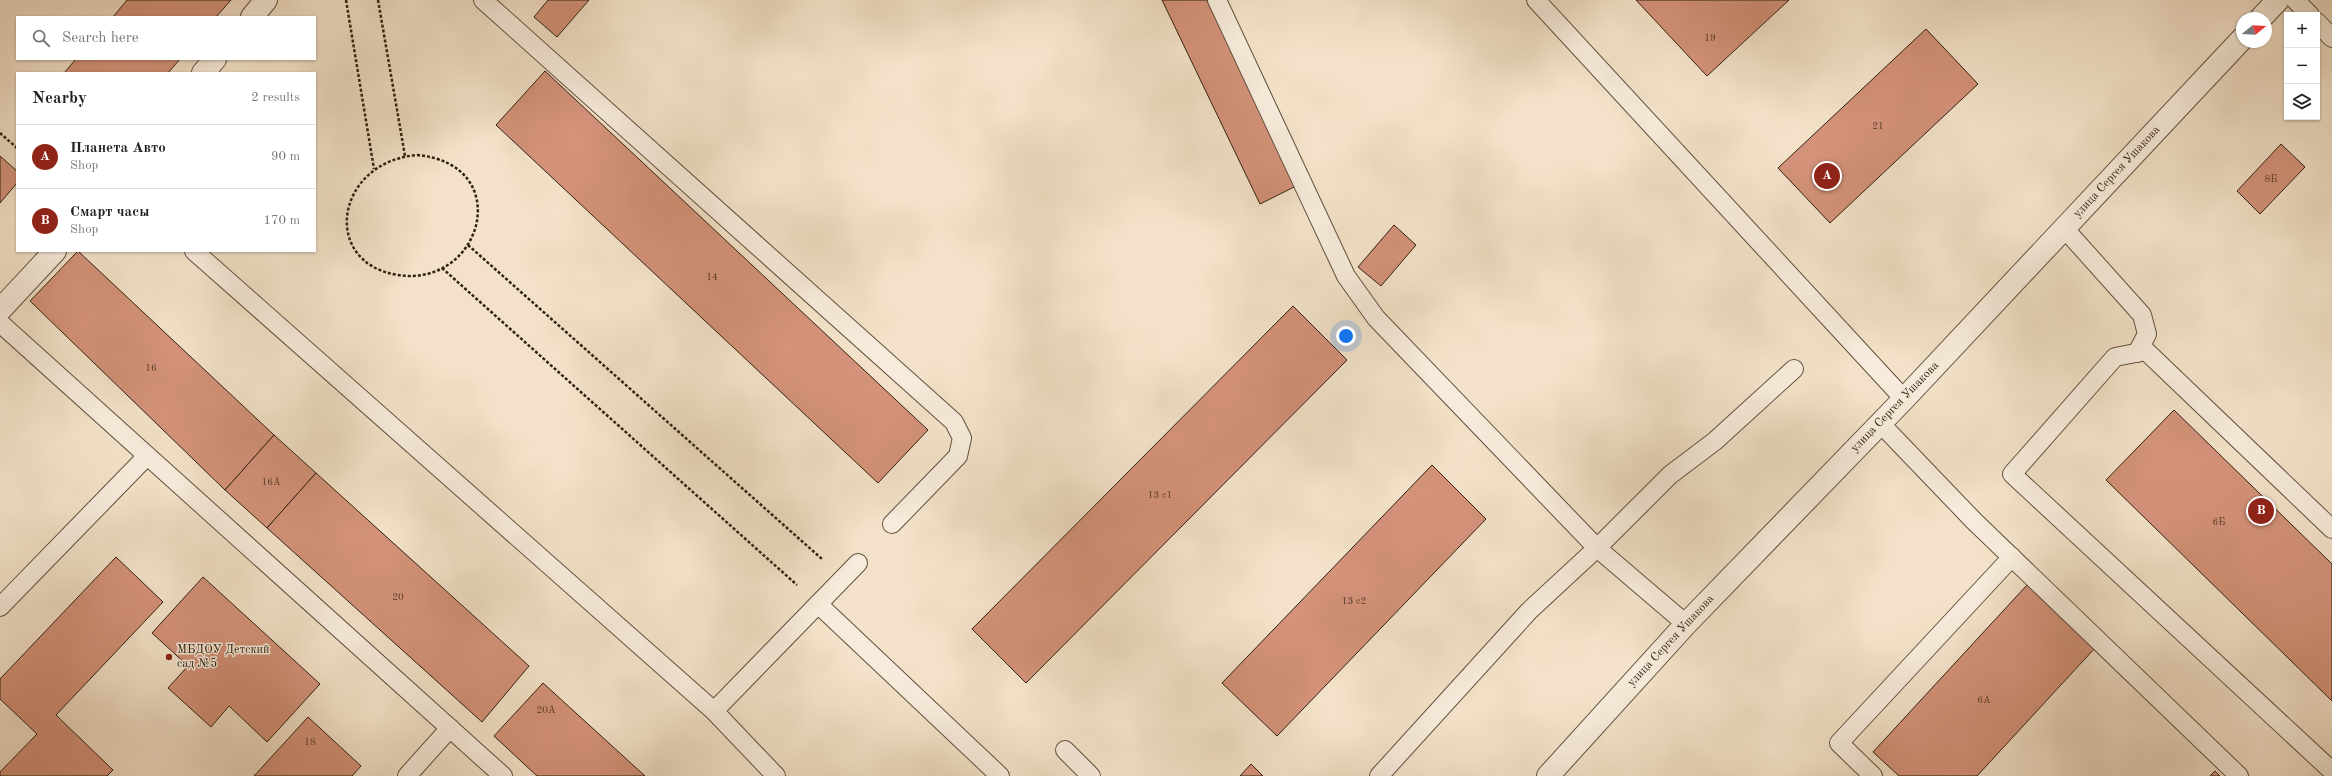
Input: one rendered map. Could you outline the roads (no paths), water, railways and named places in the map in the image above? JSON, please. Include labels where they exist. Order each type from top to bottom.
[{"type":"street","points":[[253,16],[266,0]]},
{"type":"street","points":[[2267,12],[2278,0]]},
{"type":"street","name":"улица Сергея Ушакова","points":[[1548,776],[1686,624],[1904,399],[2236,45]]},
{"type":"street","points":[[203,72],[214,60]]},
{"type":"street","points":[[0,310],[54,252]]},
{"type":"lane","points":[[483,0],[954,422],[962,438],[958,456],[892,524]]},
{"type":"lane","points":[[1217,0],[1346,276],[1376,318],[1597,548],[1686,624]]},
{"type":"lane","points":[[1536,0],[1904,399]]},
{"type":"lane","points":[[1551,0],[1556,20]]},
{"type":"lane","points":[[2295,0],[2307,12]]},
{"type":"lane","points":[[2320,25],[2332,38]]},
{"type":"lane","points":[[2064,228],[2142,315],[2146,334],[2137,353]]},
{"type":"lane","points":[[195,252],[714,710],[776,776]]},
{"type":"lane","points":[[0,323],[503,776]]},
{"type":"lane","points":[[2332,528],[2146,351],[2115,357],[2012,474],[2332,772]]},
{"type":"lane","points":[[1379,776],[1529,611],[1597,548],[1670,475],[1715,441],[1794,368]]},
{"type":"lane","points":[[1880,423],[1974,522],[2239,776]]},
{"type":"lane","points":[[0,607],[147,456]]},
{"type":"lane","points":[[1873,776],[1839,743],[2012,557]]},
{"type":"lane","points":[[714,710],[858,562]]},
{"type":"lane","points":[[818,604],[1000,776]]},
{"type":"lane","points":[[407,776],[450,728]]},
{"type":"lane","points":[[1065,750],[1091,776]]},
{"type":"place","name":"Планета Авто","points":[[1827,176]]},
{"type":"place","name":"Смарт часы","points":[[2261,511]]},
{"type":"place","name":"МБДОУ Детский сад №5","points":[[169,657]]}]
